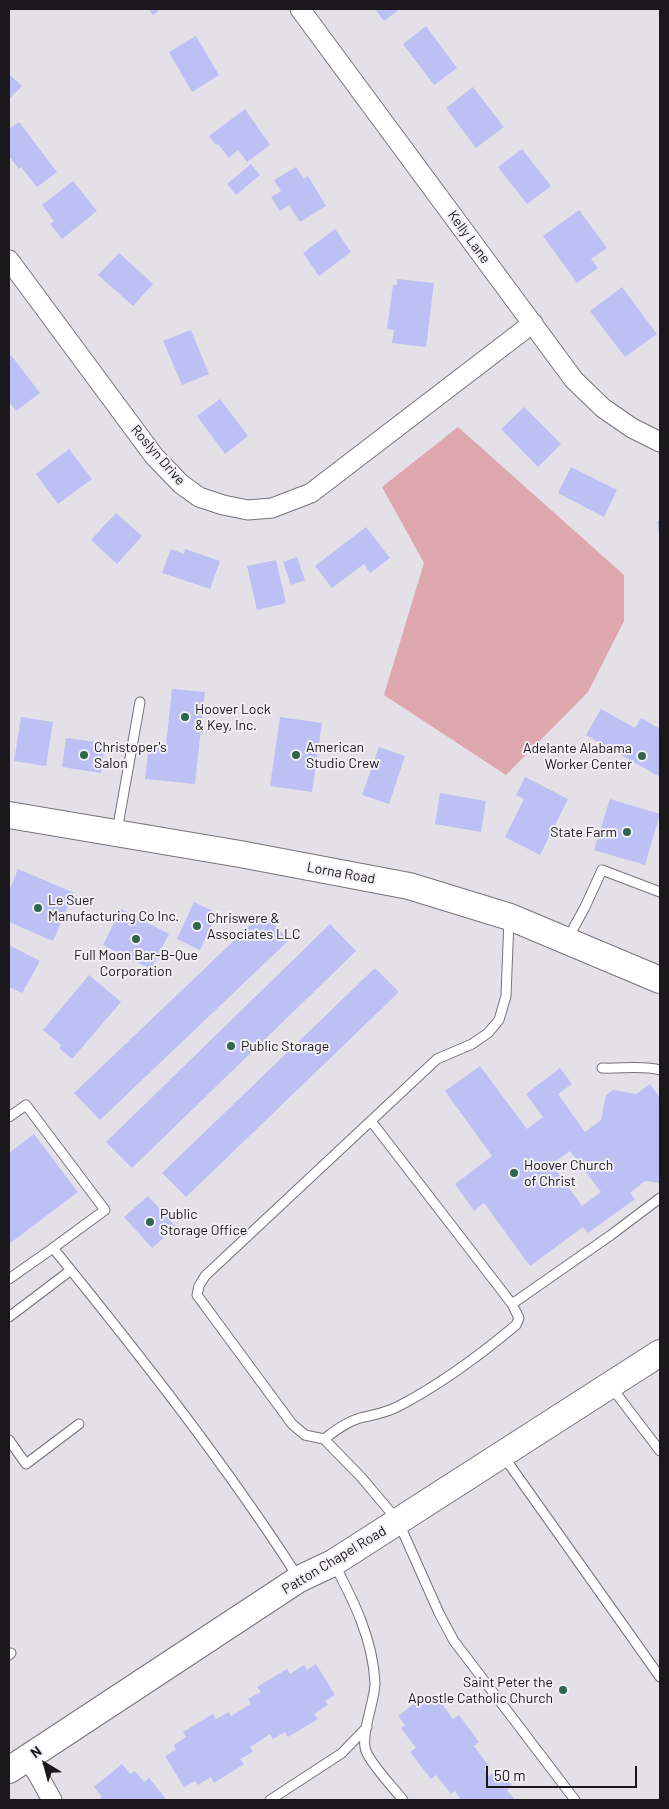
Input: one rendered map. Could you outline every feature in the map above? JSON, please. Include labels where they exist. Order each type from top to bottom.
[{"type":"main road","name":"Lorna Road","points":[[12,820],[116,834],[409,886],[510,917],[659,977]]},
{"type":"main road","name":"Patton Chapel Road","points":[[18,1765],[299,1579],[334,1563],[660,1353]]},
{"type":"street","name":"Kelly Lane","points":[[300,9],[574,380],[603,408],[632,428],[660,442]]},
{"type":"street","name":"Roslyn Drive","points":[[9,260],[16,284],[154,456],[181,484],[199,497],[248,510],[272,508],[311,493],[533,323]]},
{"type":"street","points":[[18,1765],[37,1772],[52,1800]]},
{"type":"lane","points":[[116,834],[140,702]]},
{"type":"lane","points":[[566,941],[585,907],[602,870],[660,892]]},
{"type":"lane","points":[[510,917],[506,996],[500,1020],[488,1033],[472,1044],[437,1059],[205,1276],[199,1286],[197,1295],[292,1424],[305,1435],[324,1439],[361,1477],[398,1521],[439,1613],[454,1641],[575,1800]]},
{"type":"lane","points":[[602,1068],[650,1067],[660,1070]]},
{"type":"lane","points":[[9,1117],[26,1104],[105,1210],[9,1279]]},
{"type":"lane","points":[[324,1439],[358,1419],[387,1412],[408,1402],[475,1359],[516,1325],[519,1318],[512,1304],[371,1121]]},
{"type":"lane","points":[[512,1304],[604,1241],[660,1198]]},
{"type":"lane","points":[[54,1248],[258,1515],[299,1579]]},
{"type":"lane","points":[[9,1317],[71,1270]]},
{"type":"lane","points":[[610,1385],[660,1451]]},
{"type":"lane","points":[[9,1440],[26,1464],[79,1424]]},
{"type":"lane","points":[[502,1454],[660,1678]]},
{"type":"lane","points":[[334,1563],[362,1620],[370,1649],[375,1685],[365,1738],[366,1749],[403,1800]]},
{"type":"lane","points":[[270,1800],[342,1754],[368,1726]]},
{"type":"shaded area","points":[[458,427],[624,575],[624,621],[588,692],[506,775],[384,695],[424,563],[382,487]]},
{"type":"building","points":[[148,9],[161,9],[153,15]]},
{"type":"building","points":[[375,9],[400,9],[384,21]]},
{"type":"building","points":[[426,26],[457,68],[434,85],[403,44]]},
{"type":"building","points":[[196,36],[219,75],[192,92],[169,52]]},
{"type":"building","points":[[9,74],[22,86],[9,99]]},
{"type":"building","points":[[473,87],[504,127],[476,148],[446,108]]},
{"type":"building","points":[[245,109],[270,145],[247,162],[238,150],[229,158],[209,136]]},
{"type":"building","points":[[19,122],[57,172],[37,187],[21,167],[19,169],[9,156],[9,129]]},
{"type":"building","points":[[522,149],[551,186],[527,204],[498,167]]},
{"type":"building","points":[[251,164],[260,175],[236,195],[227,184]]},
{"type":"building","points":[[296,167],[304,179],[308,176],[326,206],[300,222],[289,205],[280,211],[271,197],[281,191],[274,180]]},
{"type":"building","points":[[73,181],[97,211],[62,239],[50,224],[54,221],[42,205]]},
{"type":"building","points":[[579,210],[607,248],[591,259],[598,268],[577,283],[543,236]]},
{"type":"building","points":[[335,229],[351,252],[319,276],[303,253]]},
{"type":"building","points":[[119,253],[153,284],[133,306],[98,275]]},
{"type":"building","points":[[397,279],[434,283],[426,347],[392,343],[394,330],[387,329],[393,285],[397,285]]},
{"type":"building","points":[[622,287],[657,334],[625,357],[590,311]]},
{"type":"building","points":[[191,330],[209,374],[182,385],[163,341]]},
{"type":"building","points":[[11,355],[40,393],[16,411],[9,402],[9,357]]},
{"type":"building","points":[[220,399],[248,436],[225,454],[197,416]]},
{"type":"building","points":[[524,407],[561,444],[538,467],[501,429]]},
{"type":"building","points":[[69,449],[92,479],[58,504],[36,474]]},
{"type":"building","points":[[571,467],[617,490],[604,517],[558,493]]},
{"type":"building","points":[[116,513],[142,536],[117,564],[91,540]]},
{"type":"building","points":[[657,521],[660,521],[660,533],[659,533]]},
{"type":"building","points":[[366,527],[390,558],[370,573],[364,564],[332,588],[315,566]]},
{"type":"building","points":[[171,549],[184,554],[185,549],[220,561],[210,589],[162,573]]},
{"type":"building","points":[[297,557],[305,580],[291,585],[283,562]]},
{"type":"building","points":[[276,560],[286,603],[257,610],[247,566]]},
{"type":"building","name":"Hoover Lock & Key, Inc.","points":[[172,689],[205,692],[195,784],[145,779],[149,743],[166,745]]},
{"type":"building","name":"Adelante Alabama Worker Center","points":[[601,709],[635,728],[641,718],[660,729],[660,777],[586,735]]},
{"type":"building","points":[[21,717],[53,722],[46,766],[14,761]]},
{"type":"building","name":"American Studio Crew","points":[[280,717],[322,723],[312,792],[270,786]]},
{"type":"building","name":"Christoper's Salon","points":[[66,738],[105,743],[101,773],[62,767]]},
{"type":"building","points":[[379,747],[405,756],[389,804],[362,795]]},
{"type":"building","points":[[525,777],[568,799],[540,855],[505,837],[524,799],[516,795]]},
{"type":"building","points":[[440,793],[486,801],[481,832],[435,824]]},
{"type":"building","name":"State Farm","points":[[610,799],[660,814],[645,865],[594,850]]},
{"type":"building","name":"Le Suer Manufacturing Co Inc.","points":[[18,869],[74,893],[53,941],[9,922],[9,891]]},
{"type":"building","name":"Chriswere & Associates LLC","points":[[194,902],[217,913],[200,950],[177,939]]},
{"type":"building","name":"Full Moon Bar-B-Que Corporation","points":[[121,909],[169,934],[151,969],[103,945]]},
{"type":"building","name":"Public Storage","points":[[263,913],[289,940],[100,1120],[74,1093]]},
{"type":"building","name":"Public Storage","points":[[330,924],[356,951],[132,1168],[106,1142]]},
{"type":"building","points":[[9,945],[40,961],[22,993],[9,987]]},
{"type":"building","name":"Public Storage","points":[[375,968],[399,992],[186,1197],[162,1173]]},
{"type":"building","points":[[89,975],[121,1002],[72,1059],[59,1048],[61,1045],[43,1030]]},
{"type":"building","name":"Hoover Church of Christ","points":[[480,1066],[527,1129],[543,1117],[526,1094],[560,1068],[572,1084],[558,1094],[585,1132],[601,1120],[606,1095],[613,1090],[636,1094],[650,1084],[660,1098],[660,1183],[645,1181],[630,1193],[635,1199],[588,1233],[583,1227],[530,1266],[484,1203],[474,1211],[455,1184],[492,1156],[445,1091]],"holes":[[[570,1151],[601,1192],[582,1206],[552,1164]]]},
{"type":"building","points":[[34,1134],[78,1192],[9,1244],[9,1153]]},
{"type":"building","name":"Public Storage Office","points":[[148,1196],[176,1227],[152,1248],[124,1217]]},
{"type":"building","points":[[316,1664],[335,1695],[325,1701],[328,1705],[314,1714],[318,1719],[288,1737],[285,1732],[273,1739],[270,1734],[250,1747],[253,1752],[240,1759],[244,1764],[214,1783],[211,1777],[198,1785],[195,1781],[184,1787],[165,1756],[176,1750],[174,1745],[186,1737],[183,1732],[213,1714],[216,1719],[229,1712],[231,1716],[251,1704],[248,1699],[261,1692],[257,1687],[287,1669],[290,1674],[304,1665],[307,1670]]},
{"type":"building","points":[[427,1694],[434,1703],[439,1700],[453,1719],[459,1715],[479,1742],[474,1746],[489,1766],[484,1769],[489,1776],[499,1768],[512,1786],[507,1790],[515,1800],[457,1800],[460,1798],[455,1791],[451,1794],[436,1775],[431,1779],[410,1752],[416,1748],[401,1728],[405,1725],[398,1716]]},
{"type":"building","points":[[122,1764],[130,1774],[135,1771],[144,1782],[149,1778],[167,1800],[98,1800],[102,1797],[94,1787]]},
{"type":"place","name":"Hoover Lock & Key, Inc.","points":[[185,717]]},
{"type":"place","name":"Christoper's Salon","points":[[84,755]]},
{"type":"place","name":"American Studio Crew","points":[[296,755]]},
{"type":"place","name":"Adelante Alabama Worker Center","points":[[642,756]]},
{"type":"place","name":"State Farm","points":[[627,832]]},
{"type":"place","name":"Le Suer Manufacturing Co Inc.","points":[[38,908]]},
{"type":"place","name":"Chriswere & Associates LLC","points":[[197,926]]},
{"type":"place","name":"Full Moon Bar-B-Que Corporation","points":[[136,939]]},
{"type":"place","name":"Public Storage","points":[[231,1046]]},
{"type":"place","name":"Hoover Church of Christ","points":[[514,1173]]},
{"type":"place","name":"Public Storage Office","points":[[150,1222]]},
{"type":"place","name":"Saint Peter the Apostle Catholic Church","points":[[563,1690]]}]
